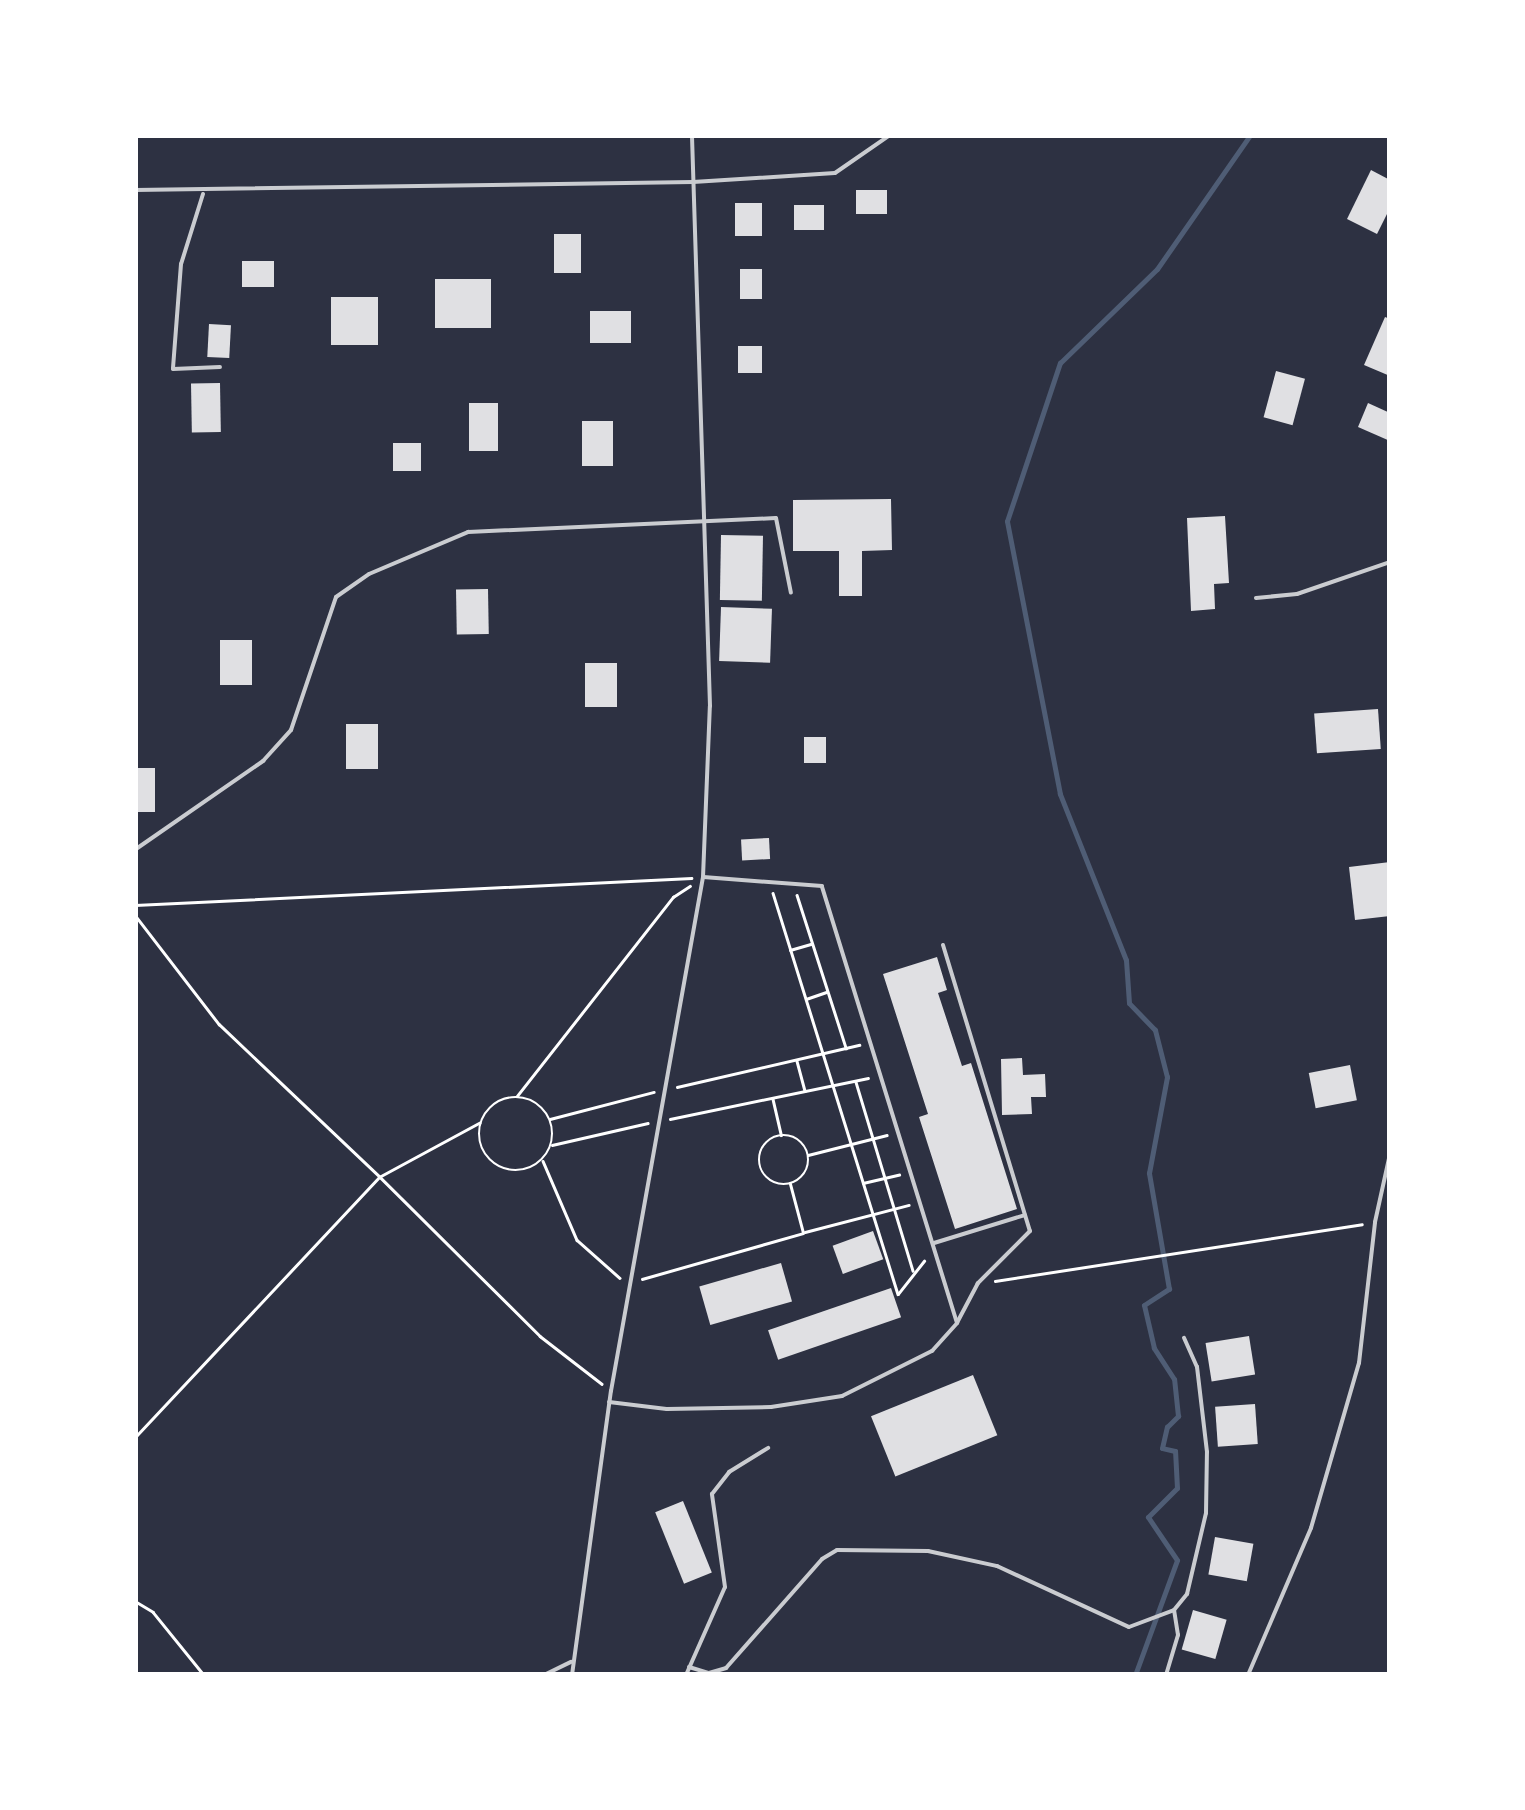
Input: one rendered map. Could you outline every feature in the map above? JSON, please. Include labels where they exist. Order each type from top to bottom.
[{"type":"lane","points":[[572,1675],[570,1662],[609,1402],[703,877],[710,706],[692,135]]},
{"type":"lane","points":[[135,190],[204,194],[692,182],[836,173],[890,135]]},
{"type":"lane","points":[[204,194],[180,264],[174,369],[220,368]]},
{"type":"lane","points":[[136,850],[263,761],[292,730],[336,597],[369,574],[468,532],[776,518],[791,593]]},
{"type":"lane","points":[[1256,598],[1297,594],[1390,562]]},
{"type":"lane","points":[[703,877],[822,886],[956,1323]]},
{"type":"lane","points":[[609,1402],[667,1409],[770,1407],[842,1396],[932,1350],[956,1323],[978,1283],[1030,1230],[943,945]]},
{"type":"lane","points":[[1248,1675],[1311,1528],[1359,1363],[1374,1222],[1390,1154]]},
{"type":"lane","points":[[933,1246],[1025,1215]]},
{"type":"lane","points":[[690,1667],[709,1674],[726,1668],[822,1559],[838,1550],[928,1551],[997,1566],[1129,1627],[1174,1610],[1187,1594],[1206,1513],[1199,1384],[1184,1338]]},
{"type":"lane","points":[[686,1675],[725,1587],[712,1494],[729,1472],[768,1448]]},
{"type":"lane","points":[[1166,1675],[1178,1636],[1174,1610]]},
{"type":"lane","points":[[544,1675],[570,1662]]},
{"type":"path","points":[[135,904],[703,877]]},
{"type":"path","points":[[135,1438],[380,1177],[480,1123],[492,1105],[517,1096],[673,898],[703,877]]},
{"type":"path","points":[[769,882],[898,1294],[933,1246]]},
{"type":"path","points":[[794,884],[846,1048]]},
{"type":"path","points":[[135,915],[219,1024],[540,1336],[611,1391]]},
{"type":"path","points":[[790,950],[812,943]]},
{"type":"path","points":[[806,999],[828,992]]},
{"type":"path","points":[[550,1119],[870,1042]]},
{"type":"path","points":[[796,1059],[806,1091]]},
{"type":"path","points":[[552,1145],[880,1076]]},
{"type":"path","points":[[855,1081],[914,1274]]},
{"type":"path","points":[[480,1123],[483,1153],[500,1168],[525,1171],[542,1161],[552,1145],[550,1119],[538,1104],[517,1096]]},
{"type":"path","points":[[773,1098],[781,1135]]},
{"type":"path","points":[[808,1155],[898,1132]]},
{"type":"path","points":[[781,1135],[795,1138],[808,1155],[802,1176],[790,1184],[767,1178],[759,1164],[762,1148],[781,1135]]},
{"type":"path","points":[[542,1161],[577,1240],[632,1282],[920,1202]]},
{"type":"path","points":[[864,1182],[910,1172]]},
{"type":"path","points":[[790,1184],[804,1233]]},
{"type":"path","points":[[978,1283],[1374,1222]]},
{"type":"path","points":[[135,1601],[152,1612],[204,1675]]},
{"type":"building","points":[[1371,170],[1390,180],[1390,208],[1377,234],[1347,219]]},
{"type":"building","points":[[856,190],[887,190],[887,214],[856,214]]},
{"type":"building","points":[[735,203],[762,203],[762,236],[735,236]]},
{"type":"building","points":[[794,205],[824,205],[824,230],[794,230]]},
{"type":"building","points":[[554,234],[581,234],[581,273],[554,273]]},
{"type":"building","points":[[242,261],[274,261],[274,287],[242,287]]},
{"type":"building","points":[[740,269],[762,269],[762,299],[740,299]]},
{"type":"building","points":[[435,279],[491,279],[491,328],[435,328]]},
{"type":"building","points":[[331,297],[378,297],[378,345],[331,345]]},
{"type":"building","points":[[590,311],[631,311],[631,343],[590,343]]},
{"type":"building","points":[[1385,317],[1390,319],[1390,376],[1364,365]]},
{"type":"building","points":[[209,324],[231,325],[229,358],[207,357]]},
{"type":"building","points":[[738,346],[762,346],[762,373],[738,373]]},
{"type":"building","points":[[1276,371],[1305,379],[1293,425],[1264,417]]},
{"type":"building","points":[[220,383],[221,432],[192,432],[191,384]]},
{"type":"building","points":[[469,403],[498,403],[498,451],[469,451]]},
{"type":"building","points":[[1368,403],[1390,413],[1390,441],[1358,427]]},
{"type":"building","points":[[582,421],[613,421],[613,466],[582,466]]},
{"type":"building","points":[[393,443],[421,443],[421,471],[393,471]]},
{"type":"building","points":[[891,499],[892,550],[862,551],[862,596],[839,596],[839,551],[793,551],[793,500]]},
{"type":"building","points":[[1225,516],[1229,583],[1214,584],[1215,609],[1191,611],[1187,518]]},
{"type":"building","points":[[721,535],[763,536],[762,601],[720,600]]},
{"type":"building","points":[[488,589],[489,634],[457,635],[456,590]]},
{"type":"building","points":[[721,607],[772,609],[770,663],[719,661]]},
{"type":"building","points":[[220,640],[252,640],[252,685],[220,685]]},
{"type":"building","points":[[585,663],[617,663],[617,707],[585,707]]},
{"type":"building","points":[[1378,709],[1381,749],[1317,753],[1314,713]]},
{"type":"building","points":[[346,724],[378,724],[378,769],[346,769]]},
{"type":"building","points":[[804,737],[826,737],[826,763],[804,763]]},
{"type":"building","points":[[135,768],[155,768],[155,812],[135,812]]},
{"type":"building","points":[[769,838],[770,859],[742,860],[741,839]]},
{"type":"building","points":[[1390,862],[1390,916],[1355,920],[1349,867]]},
{"type":"building","points":[[937,957],[947,990],[938,993],[962,1066],[971,1063],[1017,1209],[955,1229],[919,1117],[928,1114],[883,974]]},
{"type":"building","points":[[1022,1058],[1023,1075],[1045,1074],[1046,1097],[1031,1097],[1032,1114],[1002,1115],[1001,1059]]},
{"type":"building","points":[[1350,1065],[1357,1100],[1316,1108],[1309,1073]]},
{"type":"building","points":[[873,1231],[883,1259],[843,1274],[833,1246]]},
{"type":"building","points":[[781,1263],[792,1301],[710,1325],[699,1286]]},
{"type":"building","points":[[891,1288],[901,1317],[778,1360],[768,1330]]},
{"type":"building","points":[[1249,1336],[1255,1375],[1212,1381],[1206,1343]]},
{"type":"building","points":[[973,1375],[997,1435],[895,1476],[871,1416]]},
{"type":"building","points":[[1255,1404],[1258,1444],[1218,1447],[1215,1407]]},
{"type":"building","points":[[683,1501],[712,1572],[684,1584],[655,1512]]},
{"type":"building","points":[[1215,1537],[1253,1544],[1247,1581],[1208,1574]]},
{"type":"building","points":[[1193,1610],[1227,1620],[1215,1659],[1182,1649]]},
{"type":"waterway","points":[[1135,1675],[1177,1560],[1148,1517],[1177,1488],[1175,1451],[1162,1448],[1167,1427],[1178,1416],[1174,1379],[1154,1348],[1144,1305],[1169,1289],[1149,1173],[1167,1077],[1155,1030],[1129,1003],[1126,960],[1060,794],[1007,521],[1060,363],[1157,269],[1250,135]]}]
